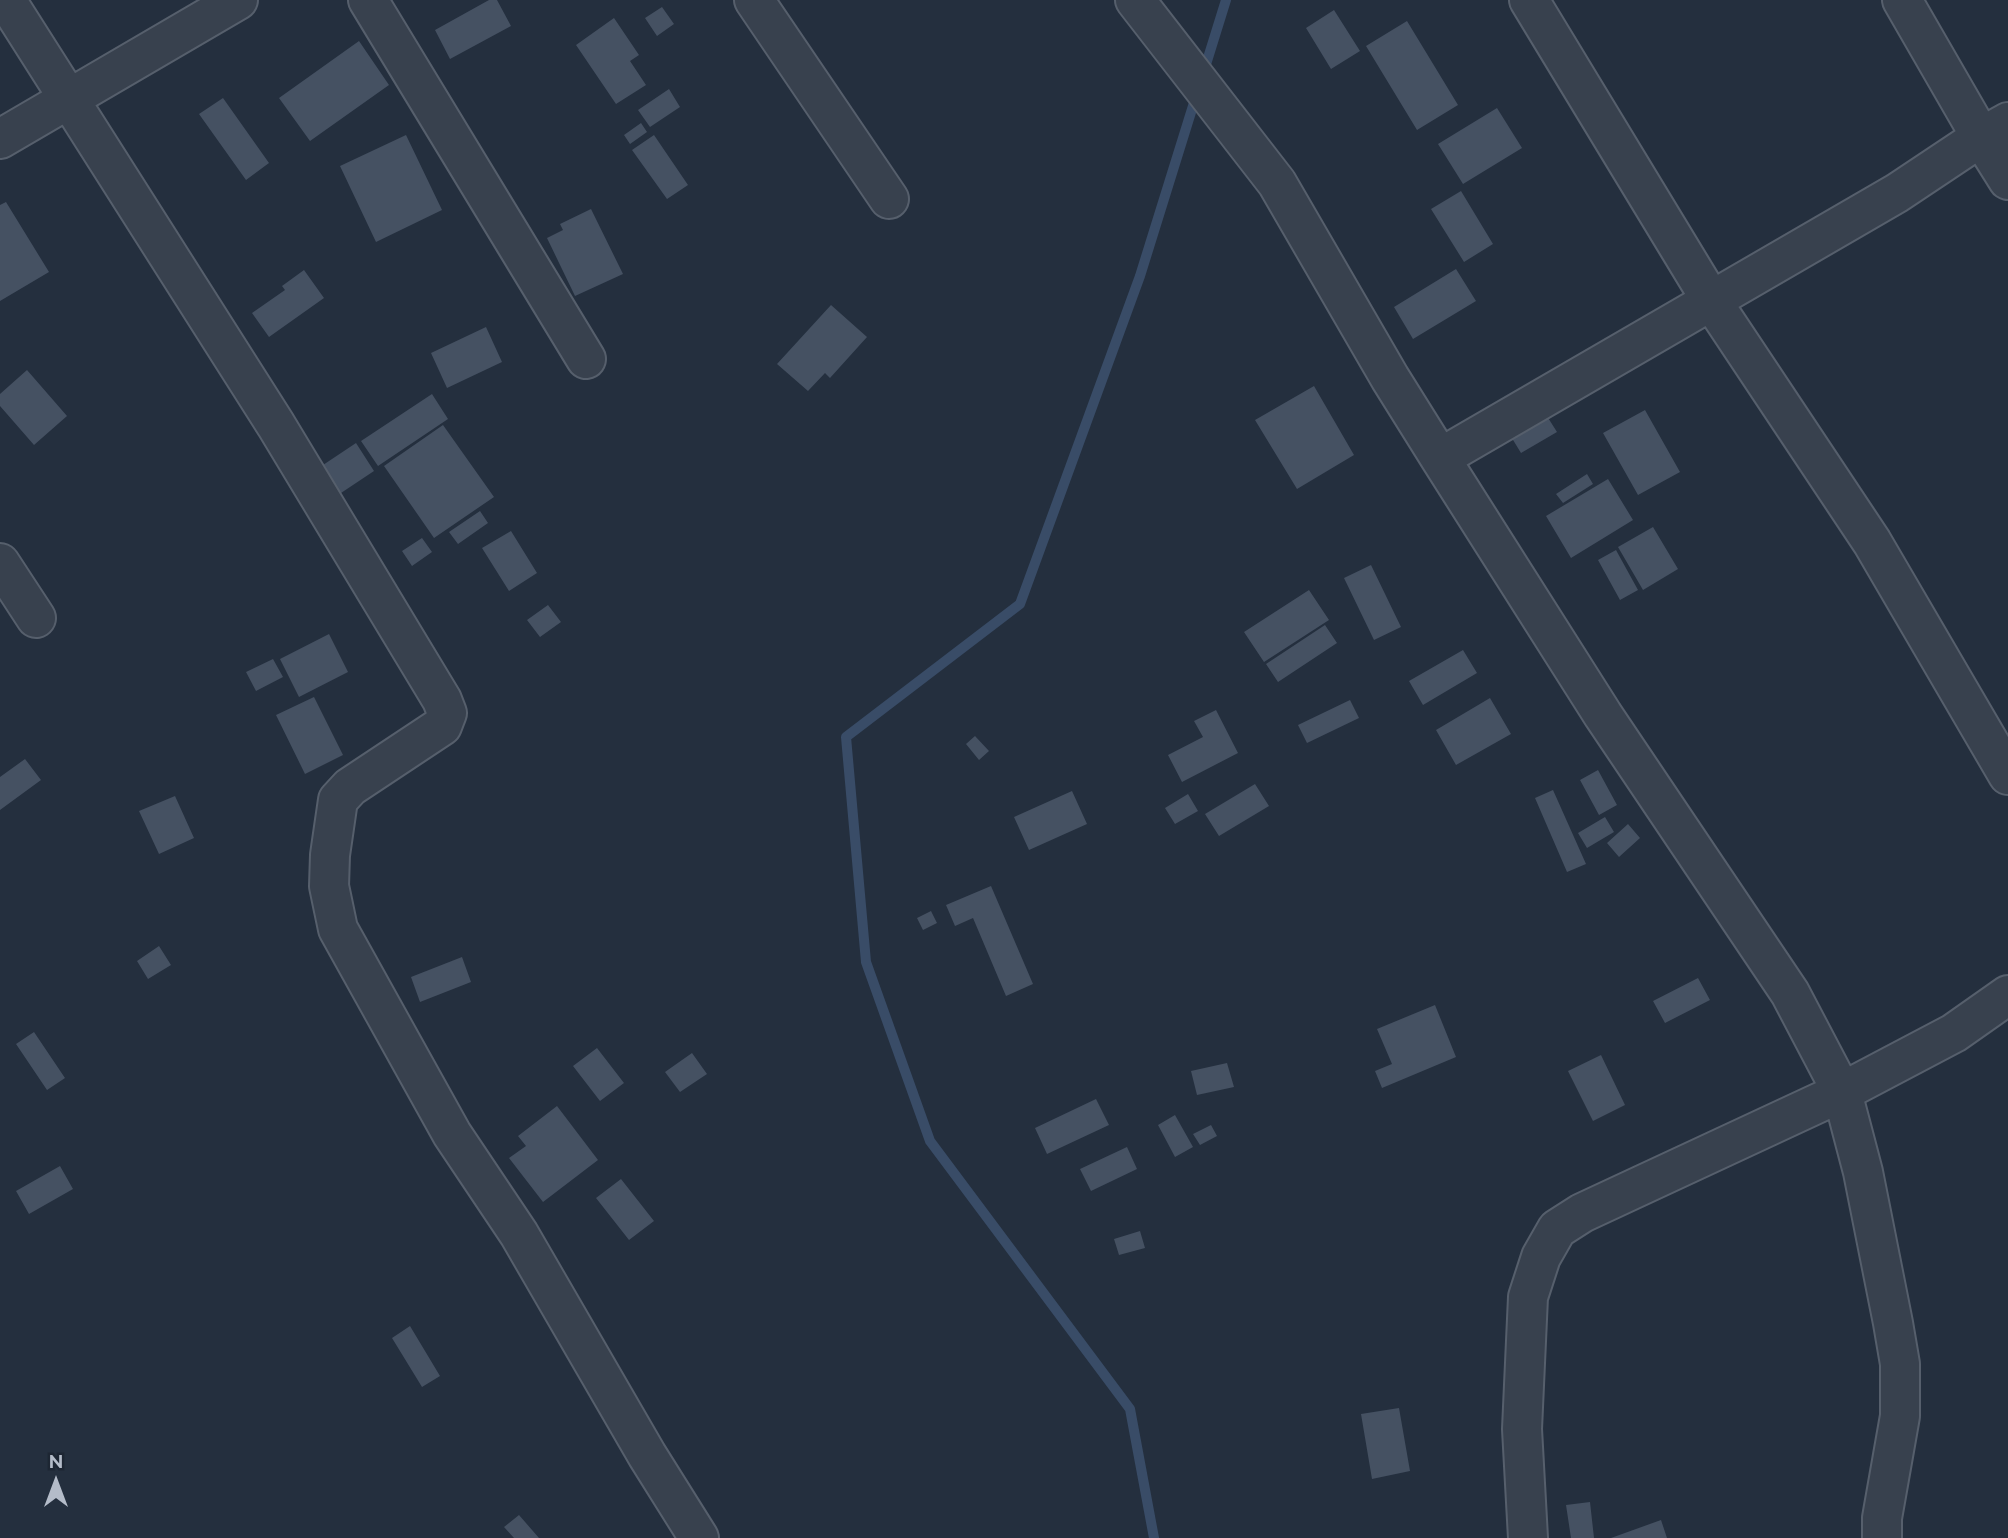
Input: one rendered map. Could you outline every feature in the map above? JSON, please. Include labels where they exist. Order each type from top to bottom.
[{"type":"street","points":[[6,0],[276,425],[442,700],[447,713],[442,726],[350,787],[338,800],[330,855],[329,886],[338,929],[452,1134],[519,1234],[647,1455],[699,1538]]},
{"type":"street","points":[[0,139],[238,0]]},
{"type":"street","points":[[368,0],[586,359]]},
{"type":"street","points":[[754,0],[889,199]]},
{"type":"street","points":[[1135,0],[1277,183],[1390,378],[1603,715],[1790,993],[1842,1092],[1863,1172],[1900,1364],[1900,1416],[1882,1518],[1882,1538]]},
{"type":"street","points":[[1529,0],[1711,300],[1872,542],[2008,775]]},
{"type":"street","points":[[1902,0],[1994,130],[2008,180]]},
{"type":"street","points":[[1440,457],[1897,193],[1994,130]]},
{"type":"street","points":[[0,564],[36,618]]},
{"type":"street","points":[[1528,1538],[1522,1429],[1528,1297],[1541,1257],[1557,1229],[1582,1213],[1842,1092],[1954,1033],[2008,995]]},
{"type":"building","points":[[489,0],[497,0],[511,26],[450,59],[435,30]]},
{"type":"building","points":[[662,7],[674,24],[657,36],[645,18]]},
{"type":"building","points":[[1334,10],[1360,51],[1331,69],[1306,28]]},
{"type":"building","points":[[614,18],[639,55],[630,61],[646,85],[616,104],[576,45]]},
{"type":"building","points":[[1407,21],[1458,105],[1417,130],[1366,46]]},
{"type":"building","points":[[359,41],[389,85],[310,141],[279,98]]},
{"type":"building","points":[[669,89],[680,107],[650,127],[638,110]]},
{"type":"building","points":[[223,98],[269,163],[246,180],[199,114]]},
{"type":"building","points":[[1497,108],[1522,148],[1463,184],[1438,144]]},
{"type":"building","points":[[641,123],[647,132],[630,144],[624,135]]},
{"type":"building","points":[[406,135],[442,210],[376,242],[340,166]]},
{"type":"building","points":[[654,135],[688,185],[667,199],[632,150]]},
{"type":"building","points":[[1461,191],[1493,244],[1464,262],[1431,209]]},
{"type":"building","points":[[6,202],[49,272],[0,301],[0,205]]},
{"type":"building","points":[[591,209],[623,274],[575,296],[547,238],[563,230],[560,224]]},
{"type":"building","points":[[1456,269],[1476,301],[1413,339],[1394,307]]},
{"type":"building","points":[[304,270],[324,298],[269,337],[252,313],[285,290],[282,286]]},
{"type":"building","points":[[831,305],[867,337],[830,378],[825,373],[808,391],[777,364]]},
{"type":"building","points":[[486,327],[502,362],[447,388],[431,353]]},
{"type":"building","points":[[27,370],[67,416],[34,445],[0,406],[0,394]]},
{"type":"building","points":[[1314,386],[1354,455],[1297,489],[1255,420]]},
{"type":"building","points":[[432,394],[448,419],[378,466],[361,441]]},
{"type":"building","points":[[1645,410],[1680,472],[1638,495],[1603,433]]},
{"type":"building","points":[[1545,413],[1557,432],[1521,453],[1510,435]]},
{"type":"building","points":[[443,425],[494,497],[434,538],[384,466]]},
{"type":"building","points":[[356,443],[374,471],[335,497],[317,469]]},
{"type":"building","points":[[1587,474],[1593,484],[1563,503],[1556,494]]},
{"type":"building","points":[[1608,479],[1633,520],[1571,558],[1546,516]]},
{"type":"building","points":[[480,511],[488,523],[458,544],[449,532]]},
{"type":"building","points":[[1653,527],[1678,569],[1643,590],[1618,547]]},
{"type":"building","points":[[511,531],[537,573],[509,591],[482,548]]},
{"type":"building","points":[[422,538],[432,552],[412,566],[402,551]]},
{"type":"building","points":[[1616,550],[1638,590],[1620,600],[1598,560]]},
{"type":"building","points":[[1371,565],[1401,627],[1374,640],[1344,578]]},
{"type":"building","points":[[1309,590],[1329,620],[1264,662],[1244,632]]},
{"type":"building","points":[[548,605],[561,622],[540,637],[527,620]]},
{"type":"building","points":[[1325,625],[1337,643],[1278,682],[1266,664]]},
{"type":"building","points":[[329,634],[348,672],[299,697],[280,659]]},
{"type":"building","points":[[1463,650],[1477,673],[1423,705],[1409,681]]},
{"type":"building","points":[[273,659],[283,677],[256,691],[246,672]]},
{"type":"building","points":[[314,697],[343,755],[305,774],[276,715]]},
{"type":"building","points":[[1490,698],[1511,734],[1456,765],[1436,730]]},
{"type":"building","points":[[1350,700],[1359,718],[1307,743],[1298,725]]},
{"type":"building","points":[[1216,710],[1238,753],[1182,782],[1168,755],[1203,737],[1194,721]]},
{"type":"building","points":[[975,736],[989,751],[979,760],[966,744]]},
{"type":"building","points":[[25,759],[41,780],[0,810],[0,777]]},
{"type":"building","points":[[1598,770],[1617,805],[1599,815],[1580,780]]},
{"type":"building","points":[[1255,784],[1269,806],[1219,836],[1205,814]]},
{"type":"building","points":[[1553,790],[1586,864],[1567,872],[1535,798]]},
{"type":"building","points":[[1072,791],[1087,824],[1029,850],[1014,817]]},
{"type":"building","points":[[1188,794],[1198,811],[1175,824],[1165,808]]},
{"type":"building","points":[[175,796],[194,838],[159,854],[139,811]]},
{"type":"building","points":[[1605,817],[1614,832],[1587,848],[1578,833]]},
{"type":"building","points":[[1628,824],[1640,838],[1619,857],[1607,843]]},
{"type":"building","points":[[991,886],[1033,984],[1006,996],[973,918],[955,926],[946,905]]},
{"type":"building","points":[[931,911],[937,923],[923,930],[917,918]]},
{"type":"building","points":[[159,946],[171,965],[148,979],[137,961]]},
{"type":"building","points":[[462,957],[471,982],[420,1002],[411,977]]},
{"type":"building","points":[[1698,978],[1710,1000],[1665,1023],[1653,1001]]},
{"type":"building","points":[[1435,1005],[1456,1057],[1382,1088],[1375,1071],[1392,1064],[1377,1029]]},
{"type":"building","points":[[34,1032],[65,1078],[47,1090],[16,1044]]},
{"type":"building","points":[[597,1048],[624,1083],[600,1101],[573,1066]]},
{"type":"building","points":[[692,1053],[707,1074],[680,1092],[665,1072]]},
{"type":"building","points":[[1601,1055],[1625,1105],[1593,1121],[1568,1071]]},
{"type":"building","points":[[1227,1063],[1234,1087],[1197,1095],[1191,1071]]},
{"type":"building","points":[[1096,1099],[1109,1125],[1047,1154],[1035,1128]]},
{"type":"building","points":[[557,1106],[598,1160],[543,1202],[509,1158],[526,1146],[518,1136]]},
{"type":"building","points":[[1175,1115],[1193,1147],[1175,1157],[1158,1125]]},
{"type":"building","points":[[1211,1125],[1217,1136],[1200,1145],[1193,1134]]},
{"type":"building","points":[[1127,1147],[1137,1169],[1091,1191],[1080,1169]]},
{"type":"building","points":[[60,1166],[73,1189],[29,1214],[16,1191]]},
{"type":"building","points":[[621,1179],[654,1221],[629,1240],[596,1198]]},
{"type":"building","points":[[1140,1231],[1145,1248],[1119,1255],[1114,1239]]},
{"type":"building","points":[[410,1326],[440,1376],[422,1387],[392,1338]]},
{"type":"building","points":[[1399,1408],[1410,1471],[1372,1479],[1361,1414]]},
{"type":"building","points":[[1590,1502],[1594,1538],[1571,1538],[1566,1505]]},
{"type":"building","points":[[519,1515],[539,1538],[514,1538],[504,1527]]},
{"type":"building","points":[[1661,1520],[1667,1538],[1611,1538]]},
{"type":"waterway","points":[[1203,74],[1226,0]]},
{"type":"waterway","points":[[1154,1538],[1130,1409],[930,1141],[866,962],[846,737],[1020,604],[1140,276],[1197,93]]}]
